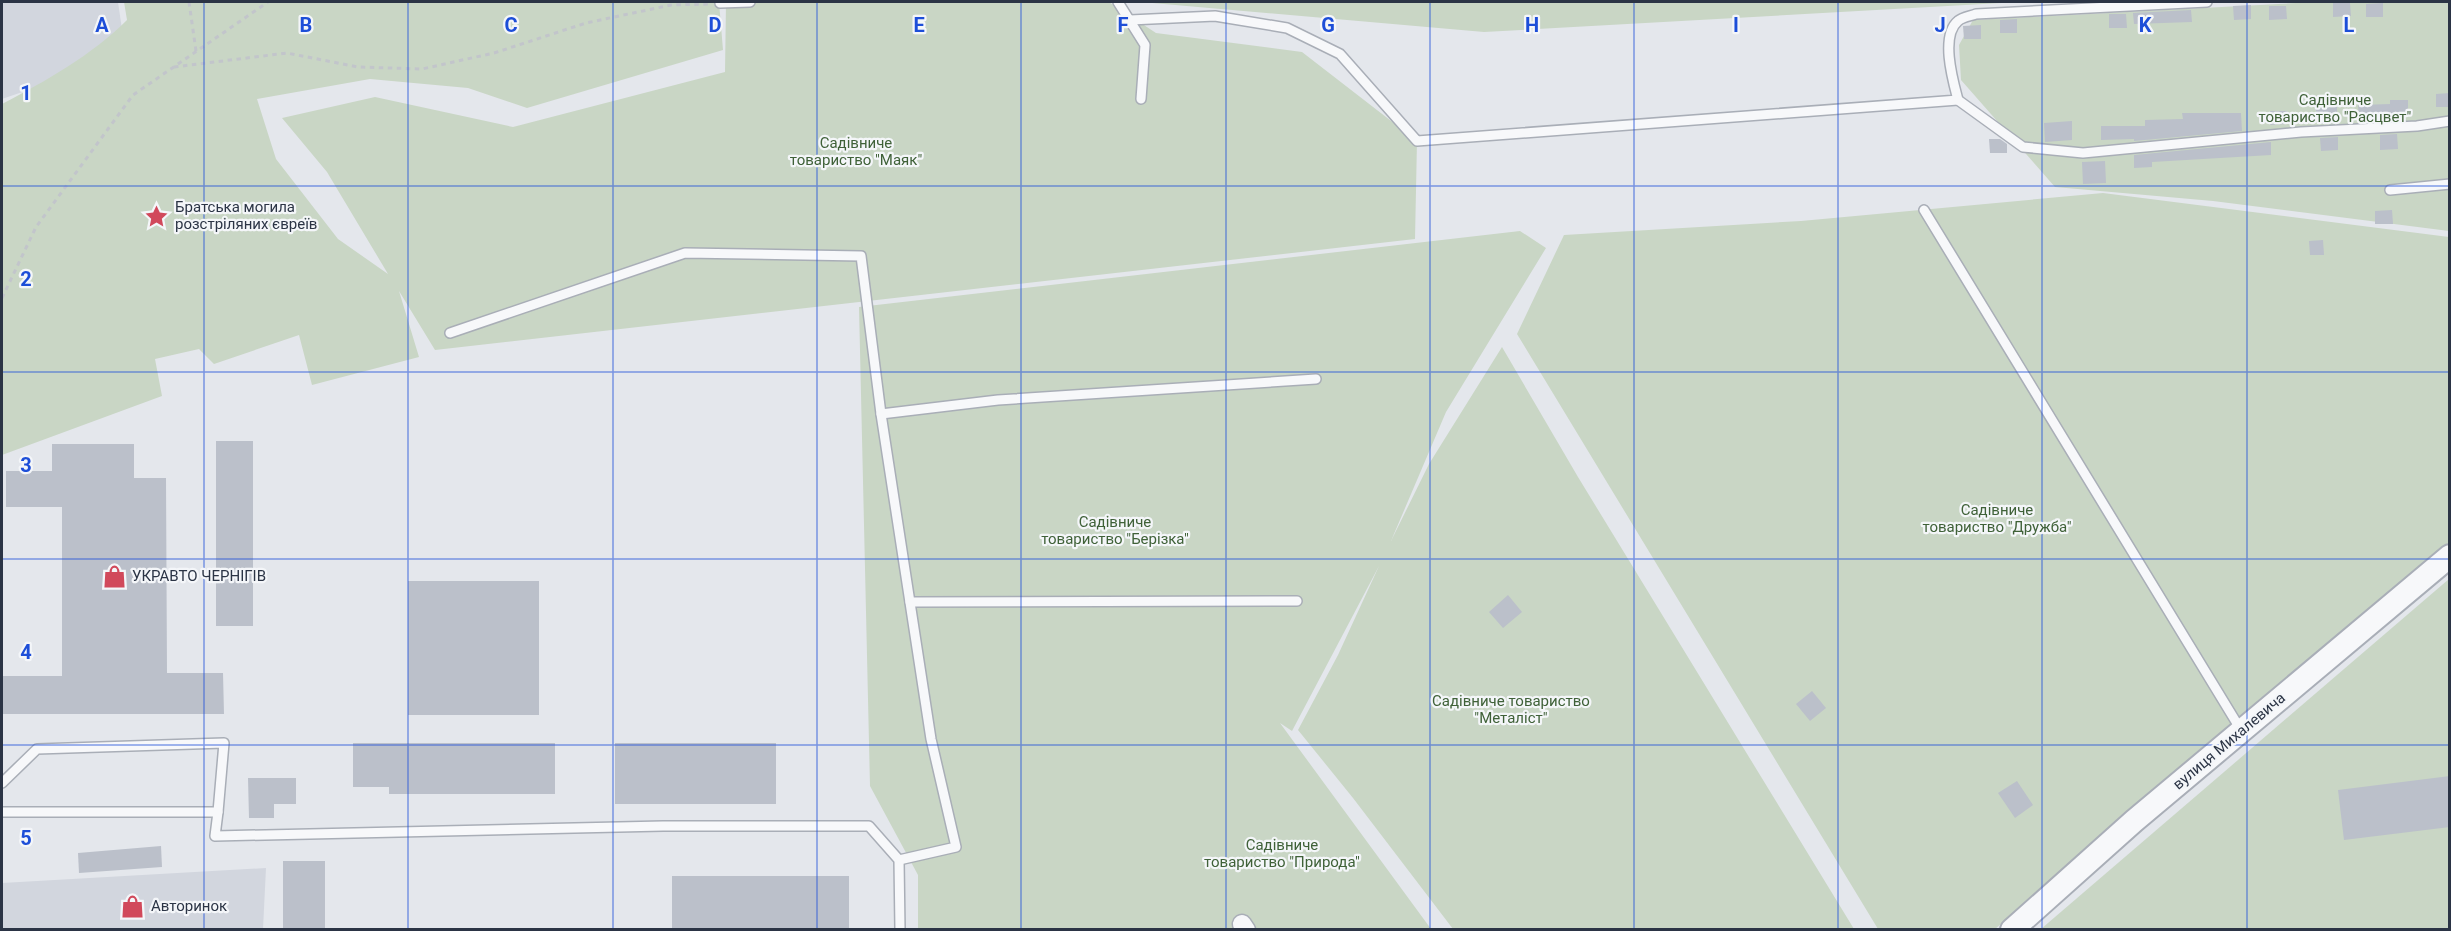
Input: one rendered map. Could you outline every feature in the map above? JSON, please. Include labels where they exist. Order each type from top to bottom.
[{"type":"street","name":"вулиця Михалевича","points":[[2012,930],[2241,730],[2450,556]]},
{"type":"lane","points":[[720,3],[750,2]]},
{"type":"lane","points":[[1118,2],[1145,45],[1141,99]]},
{"type":"lane","points":[[1958,100],[1949,62],[1952,28],[1959,19],[1976,14],[2207,2]]},
{"type":"lane","points":[[1130,20],[1215,16],[1287,28],[1340,54],[1417,141],[1958,100],[2023,147],[2083,153],[2301,132],[2417,126],[2450,121]]},
{"type":"lane","points":[[2390,190],[2450,184]]},
{"type":"lane","points":[[1924,210],[2241,730]]},
{"type":"lane","points":[[450,333],[685,254],[861,256],[881,414],[931,739],[956,847],[899,860]]},
{"type":"lane","points":[[881,414],[998,400],[1316,379]]},
{"type":"lane","points":[[910,602],[1297,601]]},
{"type":"lane","points":[[2,783],[37,749],[224,743],[215,836],[651,826],[869,826],[899,860],[900,930]]},
{"type":"lane","points":[[2,812],[218,812]]},
{"type":"path","points":[[189,2],[196,51]]},
{"type":"path","points":[[2,298],[36,227],[133,95],[268,2]]},
{"type":"path","points":[[174,66],[287,53],[358,67],[422,69],[494,53],[586,23],[671,6],[720,3]]},
{"type":"shaded area","points":[[2,2],[118,2],[124,43],[31,89],[2,99]]},
{"type":"shaded area","name":"Авторинок","points":[[266,868],[263,929],[2,929],[2,883]]},
{"type":"green space","name":"Садівниче товариство \"Маяк\"","points":[[124,2],[719,2],[723,50],[527,108],[468,88],[370,79],[257,99],[276,159],[338,239],[388,274],[327,172],[282,118],[375,97],[513,127],[725,72],[726,2],[1109,2],[1156,33],[1302,52],[1417,141],[1415,239],[435,350],[399,291],[419,357],[312,385],[299,335],[214,364],[199,349],[155,359],[162,396],[2,455],[2,104],[68,66],[99,45],[127,20]]},
{"type":"green space","points":[[1141,2],[2019,2],[1484,32]]},
{"type":"green space","name":"Садівниче товариство \"Расцвет\"","points":[[2315,2],[2449,2],[2449,231],[2213,201],[2055,187],[1961,80],[1959,45],[1973,20]]},
{"type":"green space","name":"Садівниче товариство \"Дружба\"","points":[[2103,193],[2449,237],[2449,552],[1995,929],[1878,929],[1517,334],[1564,235],[1801,221]]},
{"type":"green space","name":"Садівниче товариство \"Берізка\"","points":[[1520,231],[1546,248],[1446,412],[1391,541],[1429,464],[1502,347],[1578,477],[1854,929],[1453,929],[1298,730],[1338,655],[1379,566],[1292,731],[1280,723],[1431,929],[918,929],[918,875],[870,786],[859,307]]},
{"type":"green space","points":[[2449,579],[2449,929],[2041,929]]},
{"type":"building","points":[[2333,3],[2350,3],[2351,16],[2333,17]]},
{"type":"building","points":[[2383,3],[2383,17],[2366,17],[2366,4]]},
{"type":"building","points":[[2251,5],[2251,19],[2234,20],[2233,6]]},
{"type":"building","points":[[2269,6],[2286,6],[2287,19],[2269,20]]},
{"type":"building","points":[[2191,10],[2192,22],[2134,24],[2133,13]]},
{"type":"building","points":[[2109,14],[2126,14],[2127,28],[2109,28]]},
{"type":"building","points":[[2017,19],[2017,33],[2000,33],[2000,20]]},
{"type":"building","points":[[1981,25],[1981,39],[1964,39],[1963,26]]},
{"type":"building","points":[[2450,93],[2450,107],[2436,107],[2436,94]]},
{"type":"building","points":[[2390,100],[2408,100],[2408,114],[2397,114],[2397,120],[2359,119],[2358,105],[2390,104]]},
{"type":"building","points":[[2337,107],[2337,123],[2320,124],[2320,121],[2316,122],[2316,108]]},
{"type":"building","points":[[2270,111],[2287,111],[2287,124],[2270,125]]},
{"type":"building","points":[[2182,113],[2241,113],[2242,131],[2134,141],[2134,139],[2101,140],[2101,126],[2145,126],[2145,120],[2183,119]]},
{"type":"building","points":[[2072,121],[2072,140],[2045,142],[2044,123]]},
{"type":"building","points":[[2397,134],[2398,149],[2380,150],[2380,135]]},
{"type":"building","points":[[2338,137],[2338,150],[2321,151],[2320,138]]},
{"type":"building","points":[[1989,139],[2000,139],[2007,144],[2007,153],[1990,153]]},
{"type":"building","points":[[2271,142],[2271,155],[2152,162],[2152,167],[2134,168],[2134,155]]},
{"type":"building","points":[[2105,161],[2106,183],[2083,184],[2082,162]]},
{"type":"building","points":[[2392,210],[2393,224],[2375,224],[2375,211]]},
{"type":"building","points":[[2323,240],[2324,255],[2310,255],[2309,241]]},
{"type":"building","points":[[216,441],[253,441],[253,626],[216,626]]},
{"type":"building","name":"УКРАВТО ЧЕРНІГІВ","points":[[52,444],[134,444],[134,478],[166,478],[167,673],[223,673],[224,714],[2,714],[2,676],[62,676],[62,507],[6,507],[6,471],[52,471]]},
{"type":"building","points":[[408,581],[539,581],[539,715],[408,715]]},
{"type":"building","points":[[1508,595],[1522,612],[1503,628],[1489,612]]},
{"type":"building","points":[[1812,691],[1826,708],[1810,721],[1796,704]]},
{"type":"building","points":[[353,743],[555,743],[555,794],[389,794],[389,787],[353,787]]},
{"type":"building","points":[[615,743],[776,743],[776,804],[615,804]]},
{"type":"building","points":[[2450,776],[2450,827],[2344,840],[2338,790]]},
{"type":"building","points":[[248,778],[296,778],[296,804],[274,804],[274,818],[249,818]]},
{"type":"building","points":[[2017,781],[2033,805],[2015,818],[1998,793]]},
{"type":"building","points":[[161,846],[162,867],[79,873],[78,853]]},
{"type":"building","points":[[283,861],[325,861],[325,930],[283,930]]},
{"type":"building","points":[[672,876],[849,876],[849,930],[672,930]]},
{"type":"place","name":"Братська могила розстріляних євреїв","points":[[157,216]]},
{"type":"place","name":"УКРАВТО ЧЕРНІГІВ","points":[[114,576]]},
{"type":"place","name":"Авторинок","points":[[133,906]]},
{"type":"park label","name":"Садівниче товариство \"Металіст\"","points":[[1511,710]]},
{"type":"park label","name":"Садівниче товариство \"Природа\"","points":[[1282,854]]}]
